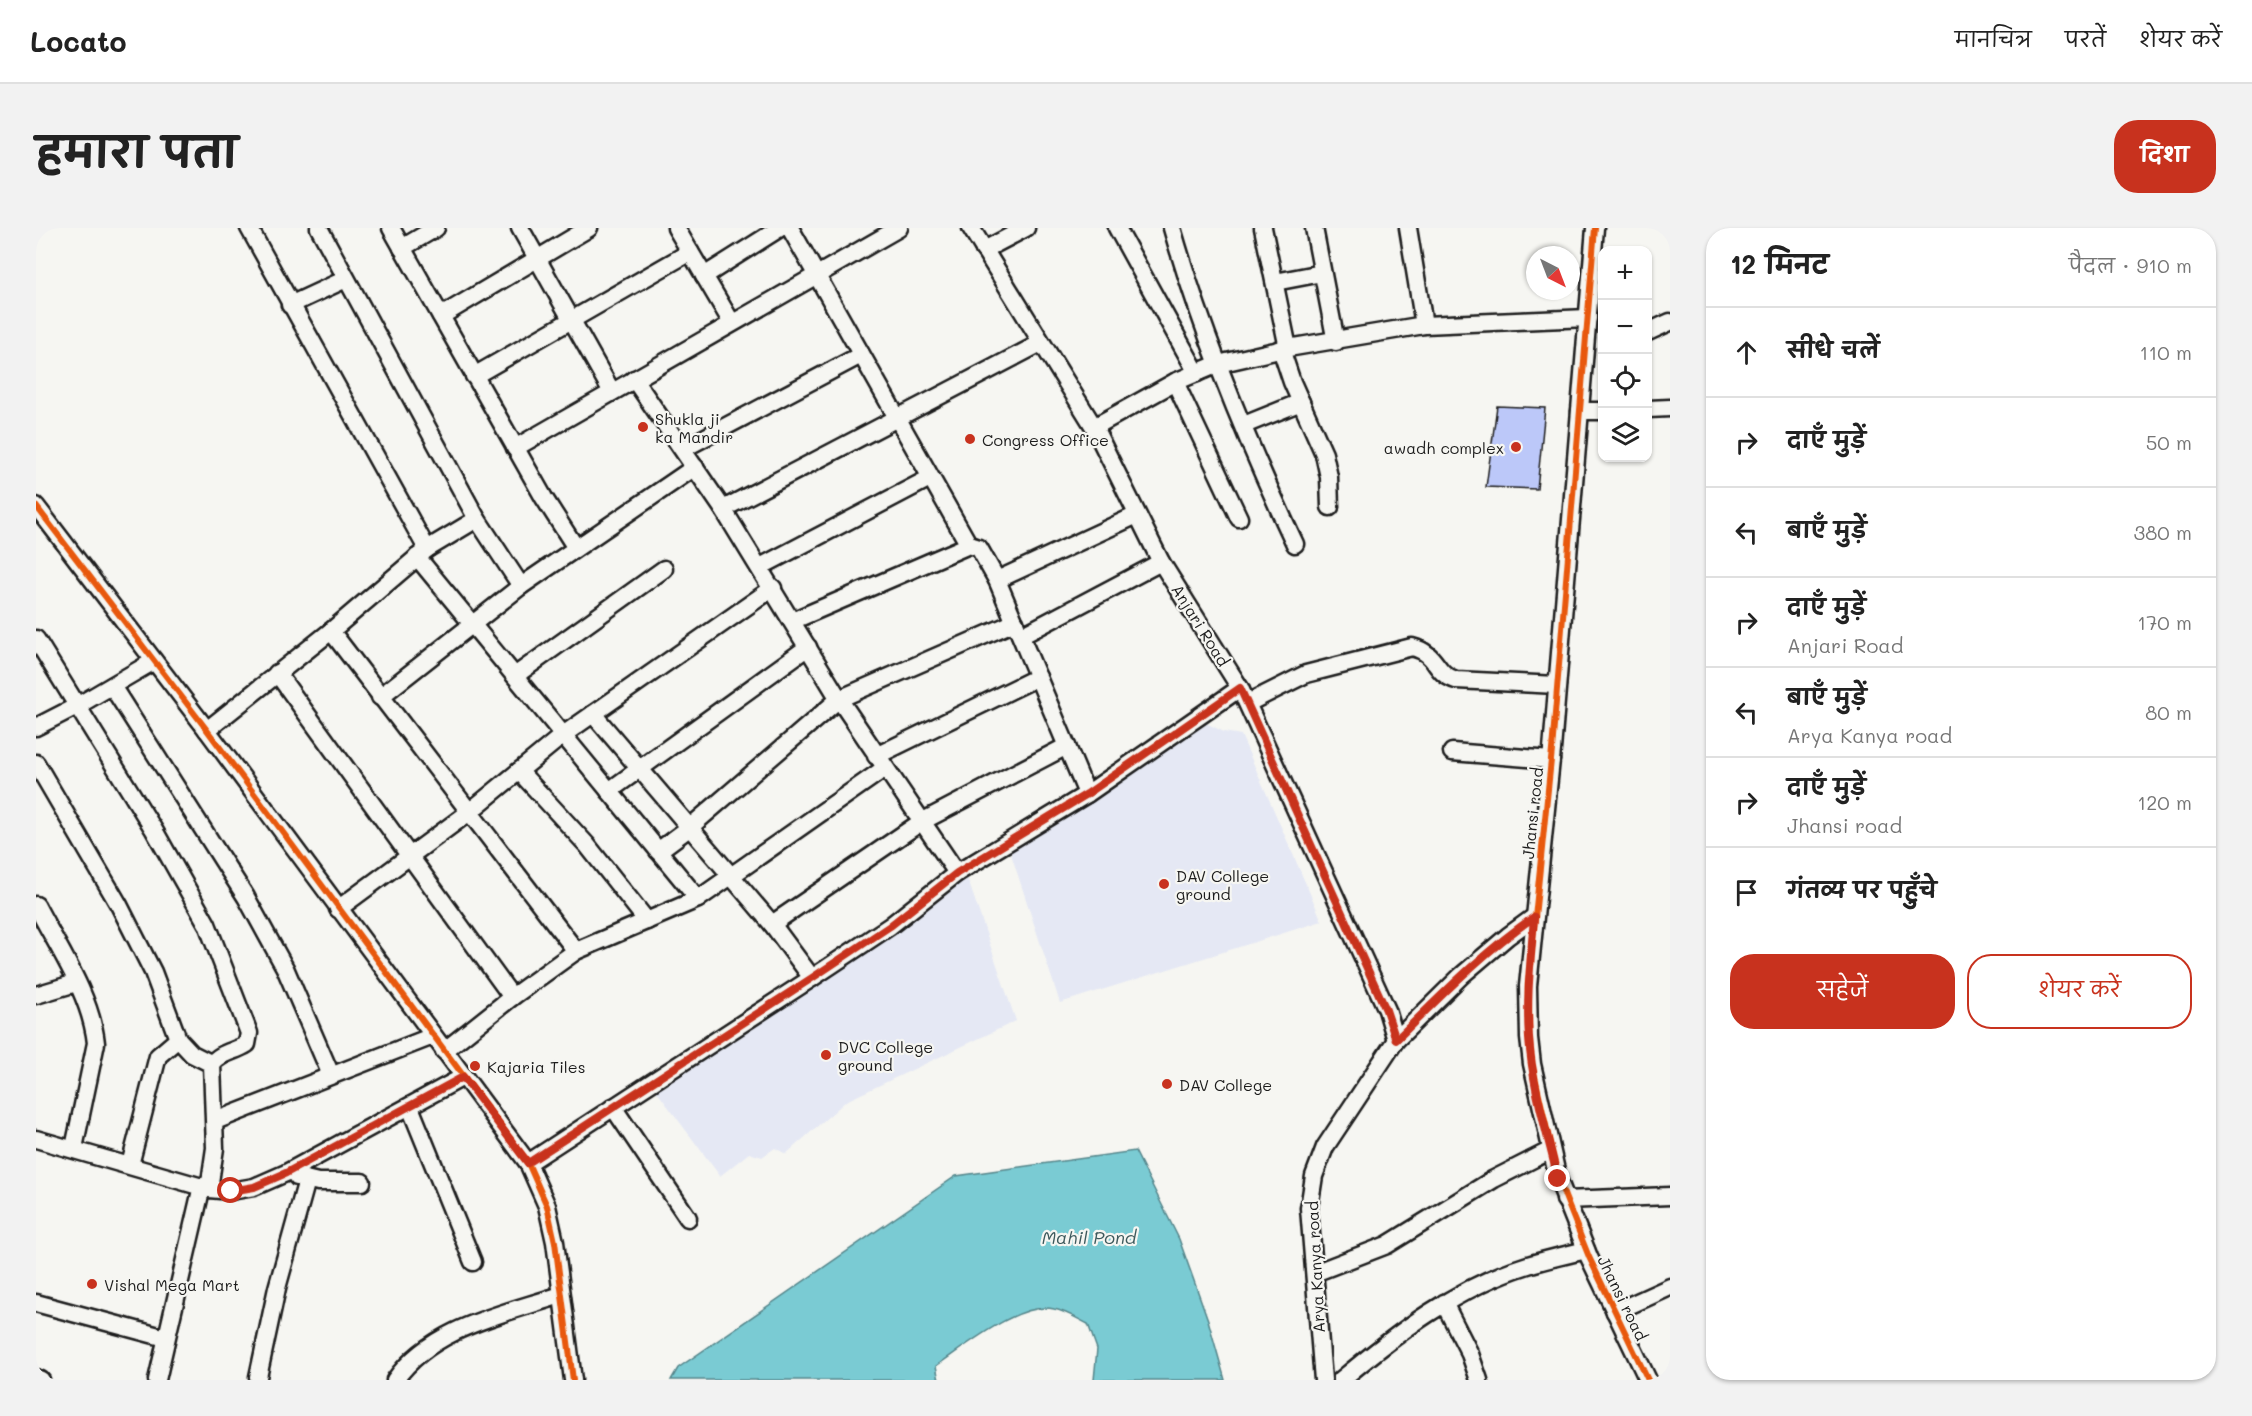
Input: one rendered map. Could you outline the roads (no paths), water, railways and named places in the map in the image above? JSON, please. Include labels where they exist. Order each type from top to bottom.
[{"type":"street","points":[[319,228],[477,519],[521,586]]},
{"type":"street","points":[[391,228],[515,448],[576,548]]},
{"type":"street","points":[[402,248],[436,228]]},
{"type":"street","points":[[520,228],[612,392]]},
{"type":"street","points":[[441,316],[589,228]]},
{"type":"street","points":[[676,228],[732,323]]},
{"type":"street","points":[[704,276],[780,228]]},
{"type":"street","points":[[790,228],[969,545],[978,548],[985,556],[1087,794]]},
{"type":"street","points":[[515,448],[898,228]]},
{"type":"street","name":"Anjari Road","points":[[971,228],[1094,427],[1161,562],[1244,696],[1386,1010],[1396,1040]]},
{"type":"street","points":[[984,250],[1026,228]]},
{"type":"street","points":[[1117,228],[1197,373]]},
{"type":"street","points":[[1172,228],[1218,364],[1295,544]]},
{"type":"street","points":[[1263,228],[1275,282],[1285,349],[1301,402],[1324,453],[1329,477],[1330,507]]},
{"type":"street","points":[[1314,228],[1336,342]]},
{"type":"street","points":[[1408,228],[1425,325]]},
{"type":"street","name":"Jhansi road","points":[[1595,228],[1551,760],[1528,986],[1529,1038],[1532,1064],[1551,1150],[1565,1200],[1586,1250],[1648,1380]]},
{"type":"street","points":[[257,230],[290,305],[422,553],[473,624],[698,899]]},
{"type":"street","points":[[474,376],[690,252]]},
{"type":"street","points":[[1275,282],[1322,273]]},
{"type":"street","points":[[290,305],[346,279]]},
{"type":"street","points":[[1094,427],[1175,382],[1218,364],[1285,349],[1425,325],[1588,318]]},
{"type":"street","points":[[1652,330],[1670,322]]},
{"type":"street","points":[[723,509],[1041,343]]},
{"type":"street","points":[[1585,350],[1598,348]]},
{"type":"street","points":[[683,449],[861,355]]},
{"type":"street","points":[[634,379],[723,509],[880,762],[957,873]]},
{"type":"street","points":[[1175,382],[1239,518]]},
{"type":"street","points":[[1244,425],[1301,402]]},
{"type":"street","points":[[1652,409],[1670,408]]},
{"type":"street","points":[[1580,411],[1598,411]]},
{"type":"street","points":[[380,697],[521,586],[695,467]]},
{"type":"street","points":[[760,567],[930,478]]},
{"type":"street","points":[[36,506],[207,730],[528,1163],[547,1206],[555,1242],[573,1380]]},
{"type":"street","points":[[997,580],[1137,515]]},
{"type":"street","points":[[207,730],[331,631],[422,553],[452,532],[477,519]]},
{"type":"street","points":[[792,621],[969,545]]},
{"type":"street","points":[[658,851],[689,828],[839,699],[1018,629],[1161,562]]},
{"type":"street","points":[[516,675],[664,569]]},
{"type":"street","points":[[338,909],[468,813],[563,735],[773,588]]},
{"type":"street","points":[[331,631],[468,813],[576,951]]},
{"type":"street","points":[[36,639],[154,830],[207,924],[249,1032],[247,1044],[238,1050],[222,1054],[212,1064],[215,1148],[157,1380]]},
{"type":"street","points":[[609,790],[808,647]]},
{"type":"street","points":[[528,1163],[890,926],[957,873],[1244,696],[1306,674],[1412,647],[1425,650],[1433,657],[1446,677],[1456,680],[1557,685]]},
{"type":"street","points":[[36,727],[154,661]]},
{"type":"street","points":[[277,673],[512,997]]},
{"type":"street","points":[[444,1051],[512,997],[576,951],[698,899],[730,878],[880,762],[1038,677]]},
{"type":"street","points":[[112,686],[246,897],[285,968],[332,1075]]},
{"type":"street","points":[[593,714],[641,767],[730,878],[772,924],[812,978]]},
{"type":"street","points":[[772,924],[921,822],[1067,746]]},
{"type":"street","points":[[1452,752],[1551,760]]},
{"type":"street","points":[[36,763],[124,915],[153,972],[178,1039],[192,1054],[212,1064]]},
{"type":"street","points":[[519,771],[587,845],[647,921]]},
{"type":"street","points":[[36,905],[87,1005],[96,1043],[74,1148]]},
{"type":"street","name":"Arya Kanya road","points":[[1323,1380],[1317,1272],[1310,1208],[1314,1176],[1325,1147],[1396,1040],[1461,976],[1534,917]]},
{"type":"street","points":[[36,995],[76,983]]},
{"type":"street","points":[[215,1121],[433,1036]]},
{"type":"street","points":[[130,1165],[158,1056],[178,1039]]},
{"type":"street","points":[[36,1138],[206,1187],[231,1191],[254,1187],[286,1173],[463,1077]]},
{"type":"street","points":[[410,1107],[473,1262]]},
{"type":"street","points":[[613,1107],[688,1218]]},
{"type":"street","points":[[1317,1272],[1387,1245],[1494,1179],[1551,1150]]},
{"type":"street","points":[[286,1173],[307,1180],[362,1182]]},
{"type":"street","points":[[258,1377],[277,1288],[307,1180]]},
{"type":"street","points":[[1565,1200],[1670,1196]]},
{"type":"street","points":[[1341,1380],[1387,1341],[1444,1303],[1526,1265],[1586,1250]]},
{"type":"street","points":[[1615,1312],[1670,1287]]},
{"type":"street","points":[[395,1380],[439,1340],[463,1328],[561,1295]]},
{"type":"street","points":[[36,1303],[166,1338]]},
{"type":"street","points":[[1444,1303],[1470,1354],[1479,1380]]},
{"type":"street","points":[[36,1378],[41,1380]]},
{"type":"water","name":"Mahil Pond","points":[[1135,1151],[1179,1239],[1208,1320],[1225,1380],[1094,1380],[1097,1349],[1088,1324],[1058,1310],[1041,1308],[1009,1318],[936,1366],[939,1380],[671,1380],[678,1368],[956,1176]]},
{"type":"place","name":"Shukla ji ka Mandir","points":[[643,427]]},
{"type":"place","name":"Congress Office","points":[[970,439]]},
{"type":"place","name":"awadh complex","points":[[1516,447]]},
{"type":"place","name":"DAV College ground","points":[[1164,884]]},
{"type":"place","name":"DVC College ground","points":[[826,1055]]},
{"type":"place","name":"Kajaria Tiles","points":[[475,1066]]},
{"type":"place","name":"DAV College","points":[[1167,1084]]},
{"type":"place","name":"Vishal Mega Mart","points":[[92,1284]]}]
